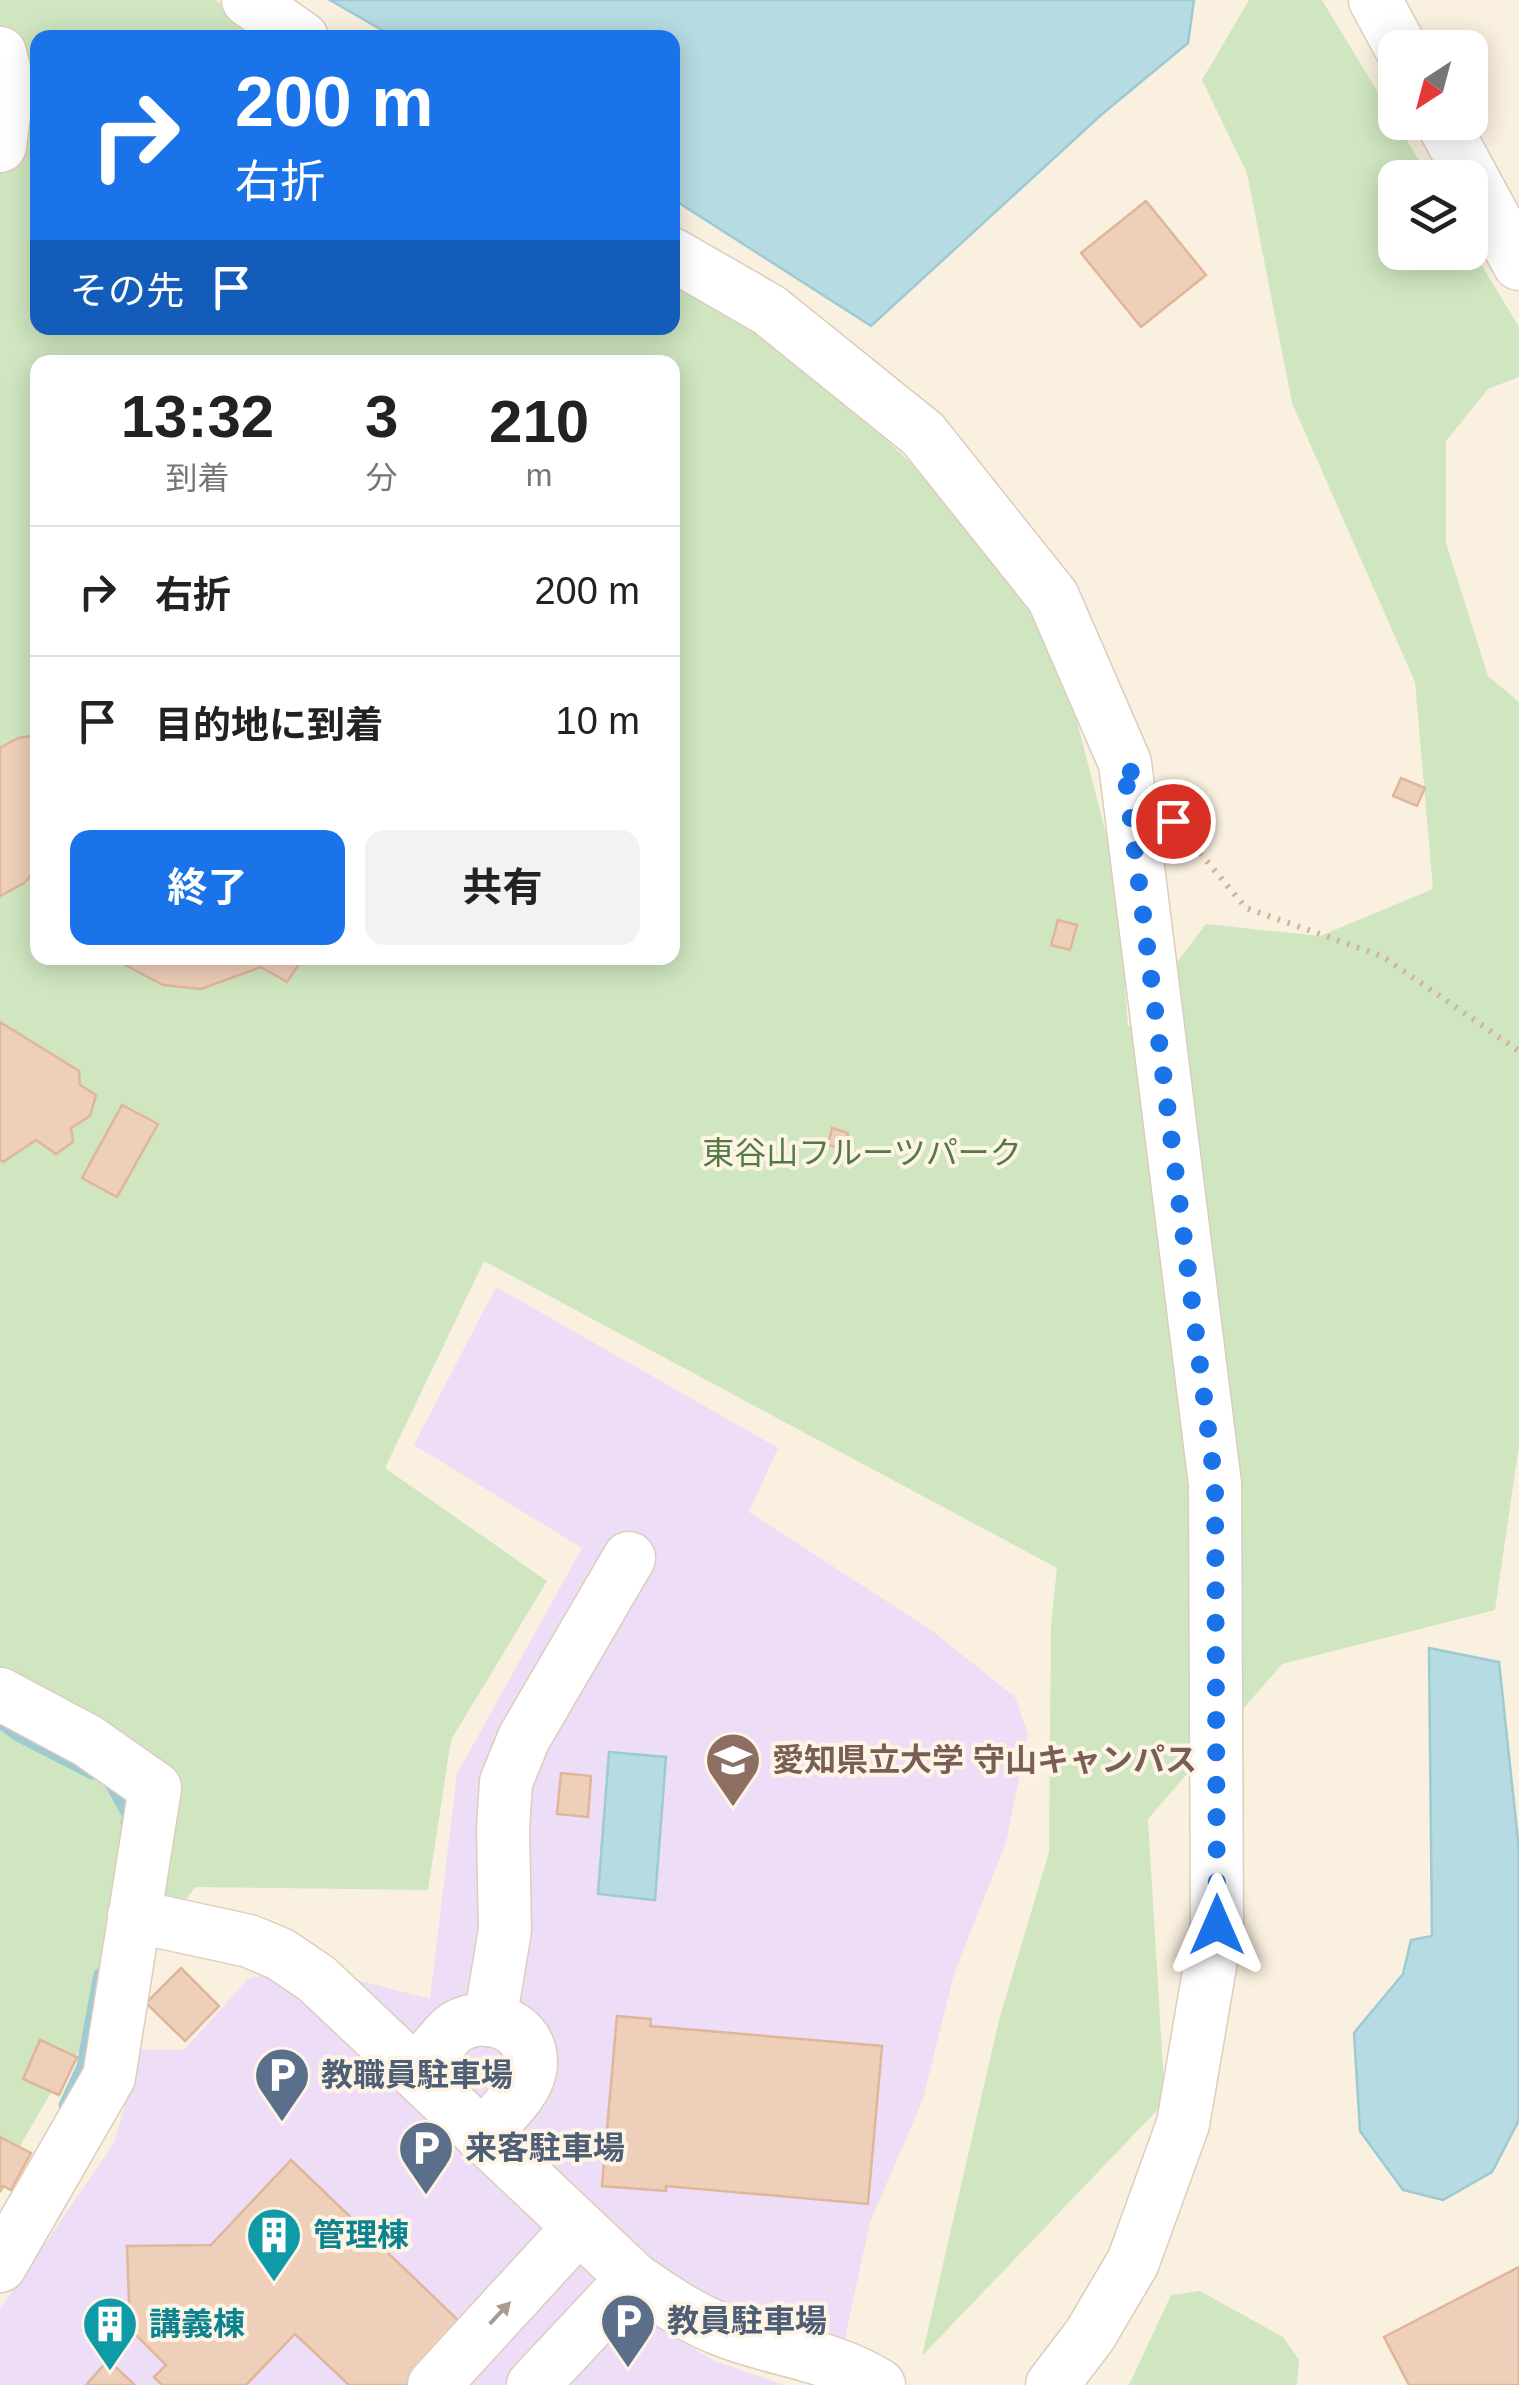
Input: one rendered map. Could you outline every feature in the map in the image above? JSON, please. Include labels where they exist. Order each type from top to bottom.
[{"type":"street","points":[[248,0],[291,30]]},
{"type":"street","points":[[1375,0],[1391,30]]},
{"type":"street","points":[[0,53],[8,84],[0,146]]},
{"type":"street","points":[[1452,140],[1519,264]]},
{"type":"street","points":[[680,259],[769,310],[923,434],[1053,597],[1124,764],[1215,1484],[1217,1925],[1183,2124],[1133,2262],[1090,2335],[1052,2385]]},
{"type":"street","points":[[490,2020],[505,1930],[502,1830],[506,1782],[524,1738],[629,1558]]},
{"type":"street","points":[[0,1694],[88,1741],[155,1788],[109,2077],[0,2266]]},
{"type":"street","points":[[134,1916],[249,1941],[280,1954],[317,1980],[633,2278],[676,2308],[726,2332],[845,2366],[880,2385]]},
{"type":"street","points":[[438,2094],[434,2050],[455,2028],[490,2020],[520,2031],[531,2054],[526,2084],[482,2136]]},
{"type":"street","points":[[434,2385],[579,2228]]},
{"type":"street","points":[[533,2385],[633,2278]]},
{"type":"path","points":[[1173,821],[1246,908],[1382,956],[1519,1051]]},
{"type":"shaded area","name":"愛知県立大学 守山キャンパス","points":[[496,1287],[778,1448],[749,1512],[931,1630],[1015,1697],[1028,1734],[1006,1843],[954,1974],[923,2099],[870,2222],[845,2338],[779,2330],[691,2296],[338,1975],[430,1999],[457,1774],[582,1548],[414,1445]]},
{"type":"shaded area","points":[[267,1974],[283,1978],[629,2309],[714,2361],[785,2385],[0,2385],[0,2309],[114,2143],[140,2050],[184,2050],[248,1979]]},
{"type":"green space","name":"東谷山フルーツパーク","points":[[0,0],[215,0],[265,30],[30,30],[30,335],[680,335],[680,282],[796,356],[941,491],[1059,652],[1117,876],[1128,1027],[1206,924],[1320,936],[1433,889],[1415,682],[1292,403],[1247,173],[1202,80],[1249,0],[1322,0],[1378,93],[1378,140],[1407,140],[1419,160],[1378,160],[1378,270],[1485,270],[1519,327],[1519,377],[1488,389],[1446,441],[1446,543],[1488,676],[1519,702],[1519,1445],[1495,1610],[1282,1664],[1148,1819],[1165,2102],[922,2356],[999,2020],[1049,1852],[1051,1624],[1057,1568],[484,1261],[385,1468],[547,1581],[451,1740],[428,1890],[195,1887],[54,2087],[0,2181]]},
{"type":"green space","points":[[1200,2291],[1283,2337],[1299,2360],[1297,2385],[1129,2385],[1171,2295]]},
{"type":"water","points":[[330,0],[1194,0],[1188,43],[1101,115],[871,326],[680,203],[680,30],[382,30]]},
{"type":"water","points":[[1429,1648],[1499,1662],[1519,1850],[1519,2120],[1492,2172],[1443,2200],[1403,2190],[1360,2131],[1354,2033],[1403,1974],[1411,1940],[1432,1936]]},
{"type":"water","points":[[609,1752],[666,1757],[655,1900],[598,1894]]},
{"type":"building","points":[[1146,201],[1206,275],[1141,327],[1081,253]]},
{"type":"building","points":[[30,736],[30,877],[0,896],[0,748]]},
{"type":"building","points":[[1401,778],[1425,788],[1417,806],[1393,796]]},
{"type":"building","points":[[1058,920],[1077,925],[1070,950],[1051,945]]},
{"type":"building","points":[[125,965],[298,965],[287,982],[261,967],[201,989],[163,985]]},
{"type":"building","points":[[0,1022],[79,1071],[80,1085],[96,1095],[90,1116],[71,1128],[73,1142],[56,1154],[36,1140],[3,1162],[0,1160]]},
{"type":"building","points":[[122,1105],[158,1124],[117,1197],[82,1178]]},
{"type":"building","points":[[832,1128],[848,1133],[845,1149],[828,1145]]},
{"type":"building","points":[[561,1773],[591,1776],[588,1817],[557,1814]]},
{"type":"building","points":[[181,1968],[219,2006],[185,2041],[146,2003]]},
{"type":"building","points":[[617,2016],[651,2019],[650,2026],[882,2046],[868,2204],[666,2186],[666,2191],[602,2186]]},
{"type":"building","points":[[40,2040],[77,2057],[59,2095],[23,2079]]},
{"type":"building","points":[[0,2137],[31,2153],[11,2190],[3,2186],[0,2192]]},
{"type":"building","name":"管理棟","points":[[291,2160],[460,2322],[460,2385],[349,2385],[295,2334],[246,2385],[162,2385],[154,2377],[166,2365],[130,2329],[127,2246],[211,2245]]},
{"type":"building","points":[[1519,2267],[1519,2385],[1409,2385],[1384,2337]]},
{"type":"building","name":"講義棟","points":[[108,2360],[135,2385],[86,2385]]},
{"type":"waterway","points":[[0,1723],[92,1774]]},
{"type":"waterway","points":[[109,1782],[128,1816],[126,1823]]},
{"type":"waterway","points":[[64,2105],[82,2066],[99,1974]]},
{"type":"place","name":"愛知県立大学 守山キャンパス","points":[[733,1809]]},
{"type":"place","name":"教職員駐車場","points":[[282,2124]]},
{"type":"place","name":"来客駐車場","points":[[426,2197]]},
{"type":"place","name":"管理棟","points":[[274,2284]]},
{"type":"place","name":"教員駐車場","points":[[628,2370]]},
{"type":"place","name":"講義棟","points":[[110,2373]]},
{"type":"route","points":[[1173,821],[1124,764],[1215,1484],[1217,1925]]}]
